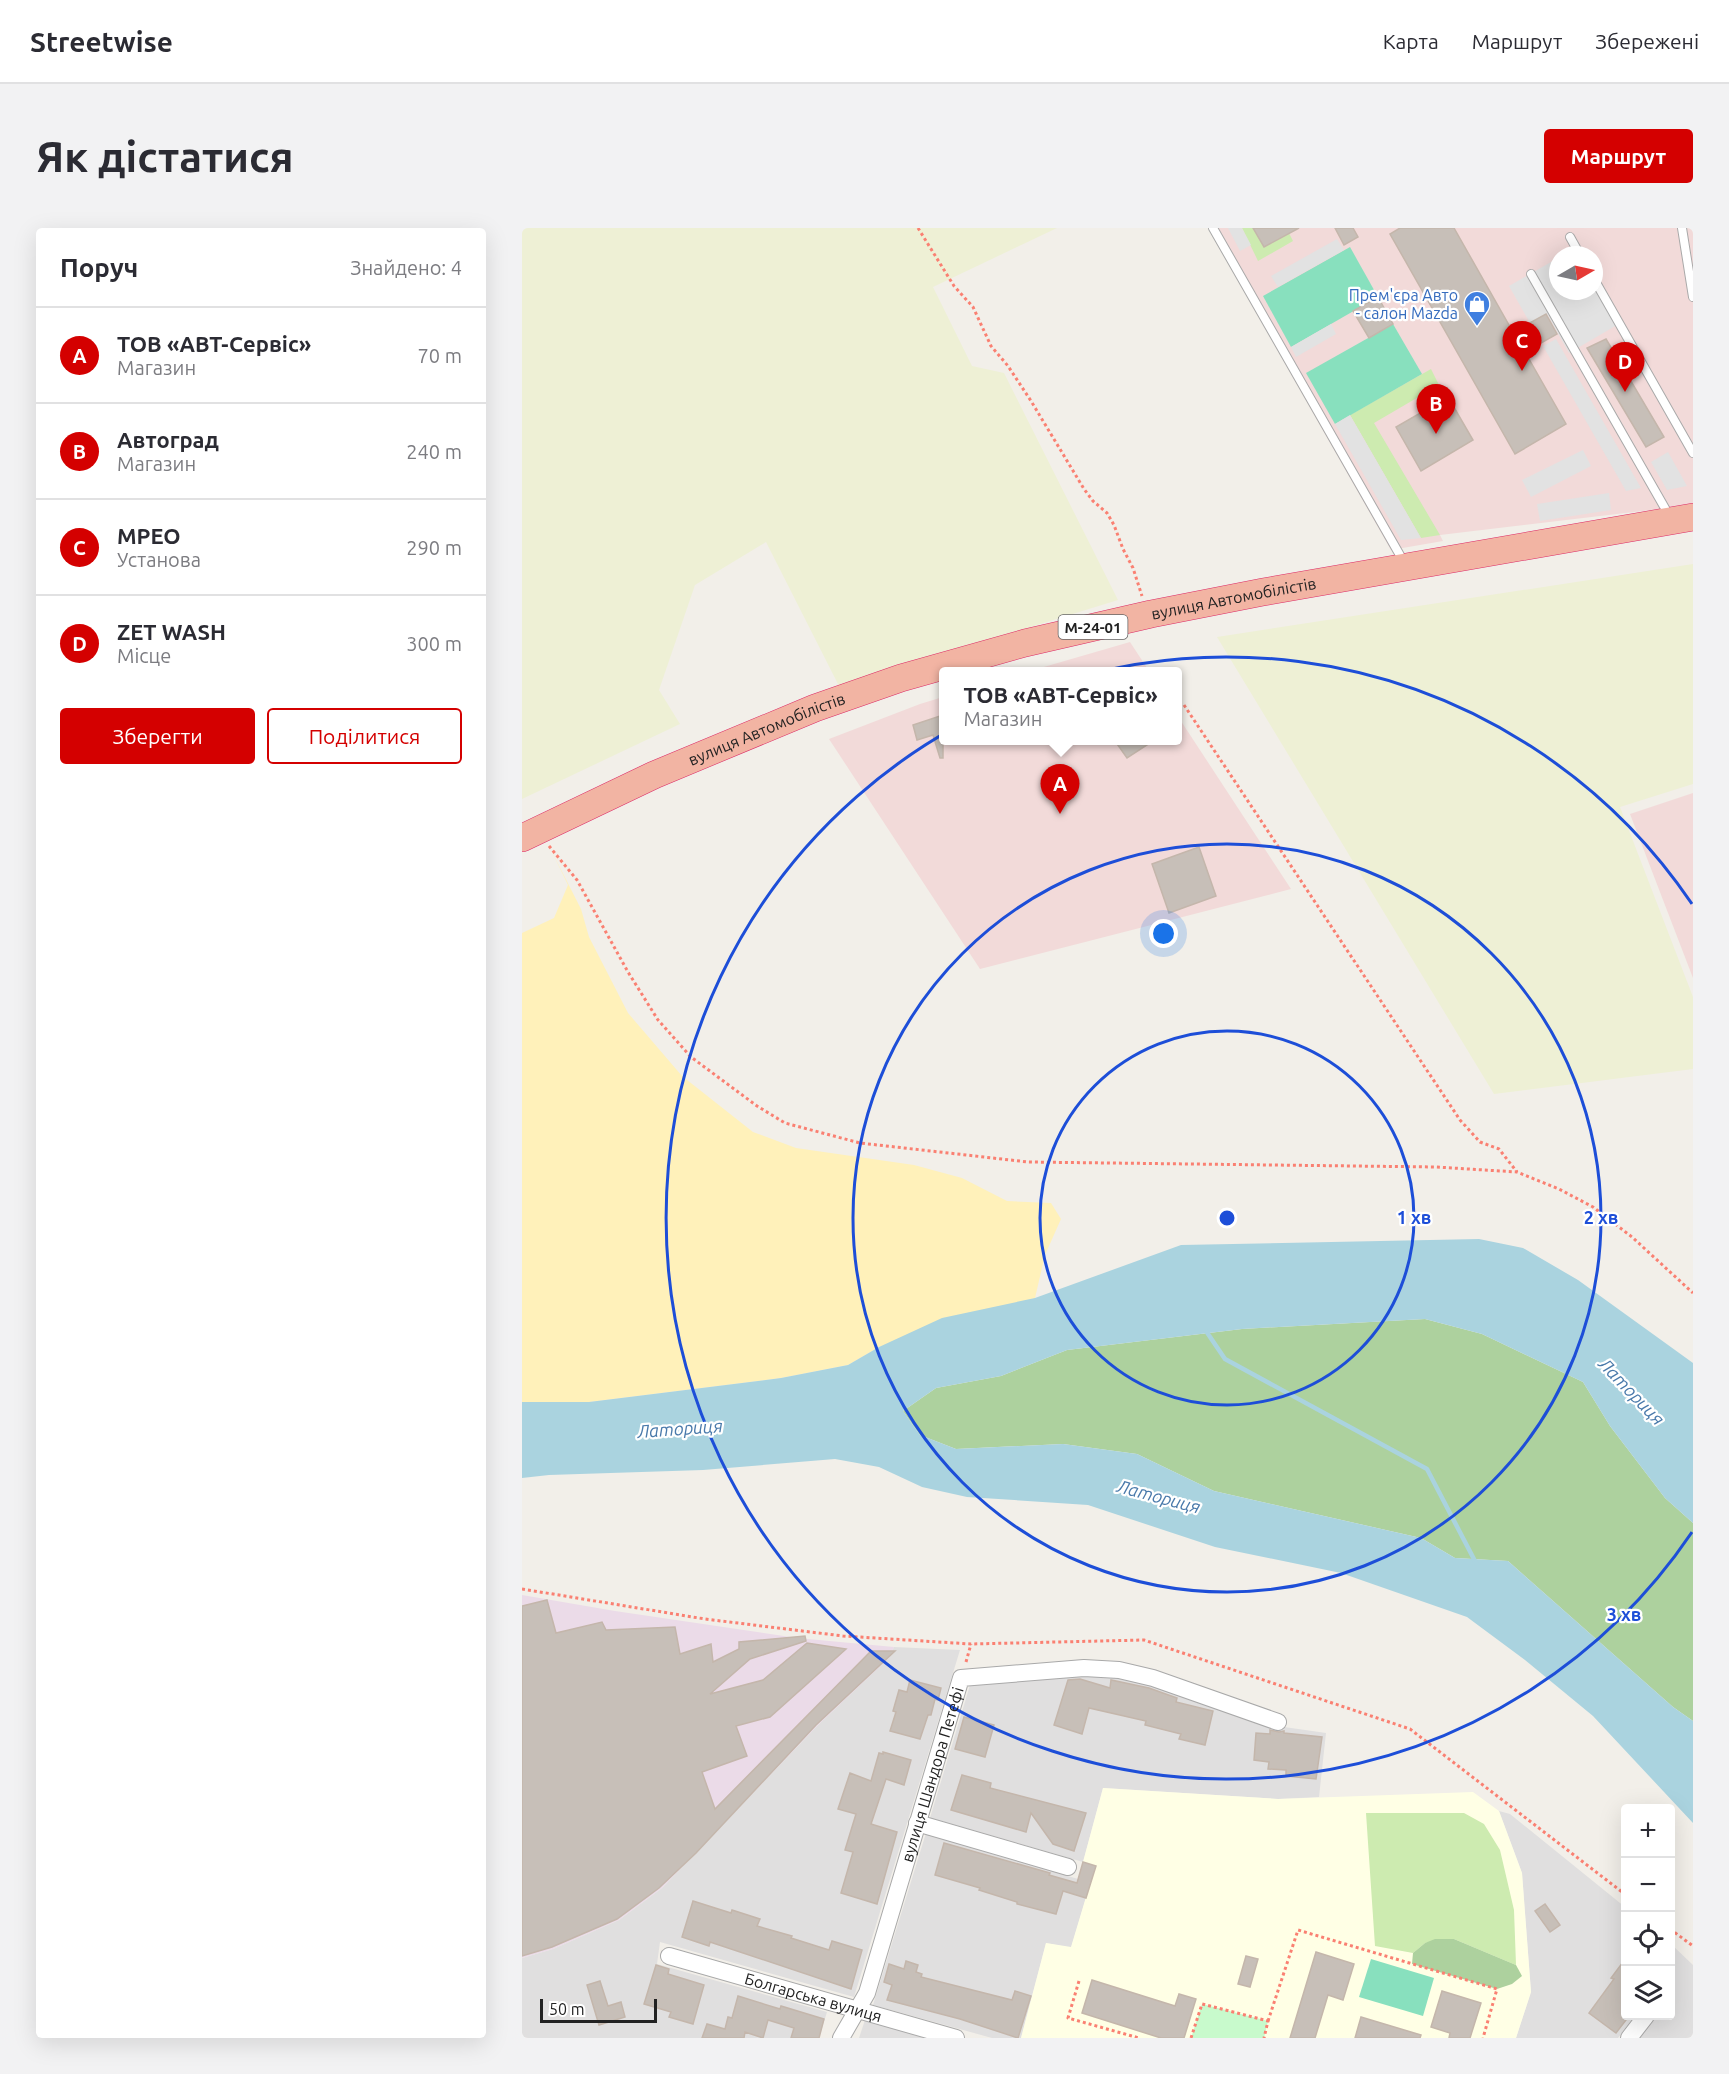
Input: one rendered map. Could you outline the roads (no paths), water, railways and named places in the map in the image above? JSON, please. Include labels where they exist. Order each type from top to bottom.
[{"type":"highway","name":"вулиця Автомобілістів","points":[[530,834],[654,775],[815,708],[900,678],[1024,643],[1151,614],[1263,592],[1682,518]]},
{"type":"street","name":"вулиця Шандора Петефі","points":[[841,2038],[867,1993],[961,1678],[1084,1668],[1119,1670],[1153,1678],[1278,1722]]},
{"type":"street","points":[[917,1823],[1068,1867]]},
{"type":"street","name":"Болгарська вулиця","points":[[669,1956],[956,2038]]},
{"type":"street","points":[[1629,2038],[1643,2020]]},
{"type":"lane","points":[[1213,228],[1407,567]]},
{"type":"lane","points":[[1682,228],[1693,297]]},
{"type":"lane","points":[[1570,237],[1575,246]]},
{"type":"lane","points":[[1531,274],[1682,518]]},
{"type":"lane","points":[[1603,295],[1693,453]]},
{"type":"water","points":[[1479,1239],[1523,1248],[1578,1280],[1693,1363],[1693,1523],[1665,1498],[1610,1426],[1583,1382],[1482,1334],[1425,1319],[1242,1329],[1067,1350],[1001,1376],[936,1388],[903,1411],[920,1435],[956,1449],[1063,1444],[1137,1454],[1214,1491],[1421,1538],[1455,1558],[1508,1561],[1673,1707],[1693,1721],[1693,1823],[1593,1716],[1525,1660],[1467,1617],[1341,1573],[1215,1547],[1088,1505],[967,1497],[922,1487],[879,1467],[835,1459],[703,1470],[549,1475],[522,1478],[522,1402],[589,1402],[781,1378],[848,1365],[879,1347],[942,1318],[1035,1298],[1181,1245]]},
{"type":"waterway","name":"Латориця","points":[[1206,1331],[1225,1359],[1427,1469],[1476,1563]]},
{"type":"place","name":"Прем'єра Авто - салон Mazda","points":[[1477,327]]},
{"type":"place","name":"МРЕО","points":[[1522,371]]},
{"type":"place","name":"ZET WASH","points":[[1625,392]]},
{"type":"place","name":"Автоград","points":[[1436,434]]},
{"type":"place","name":"ТОВ «АВТ-Сервіс»","points":[[1060,814]]}]
